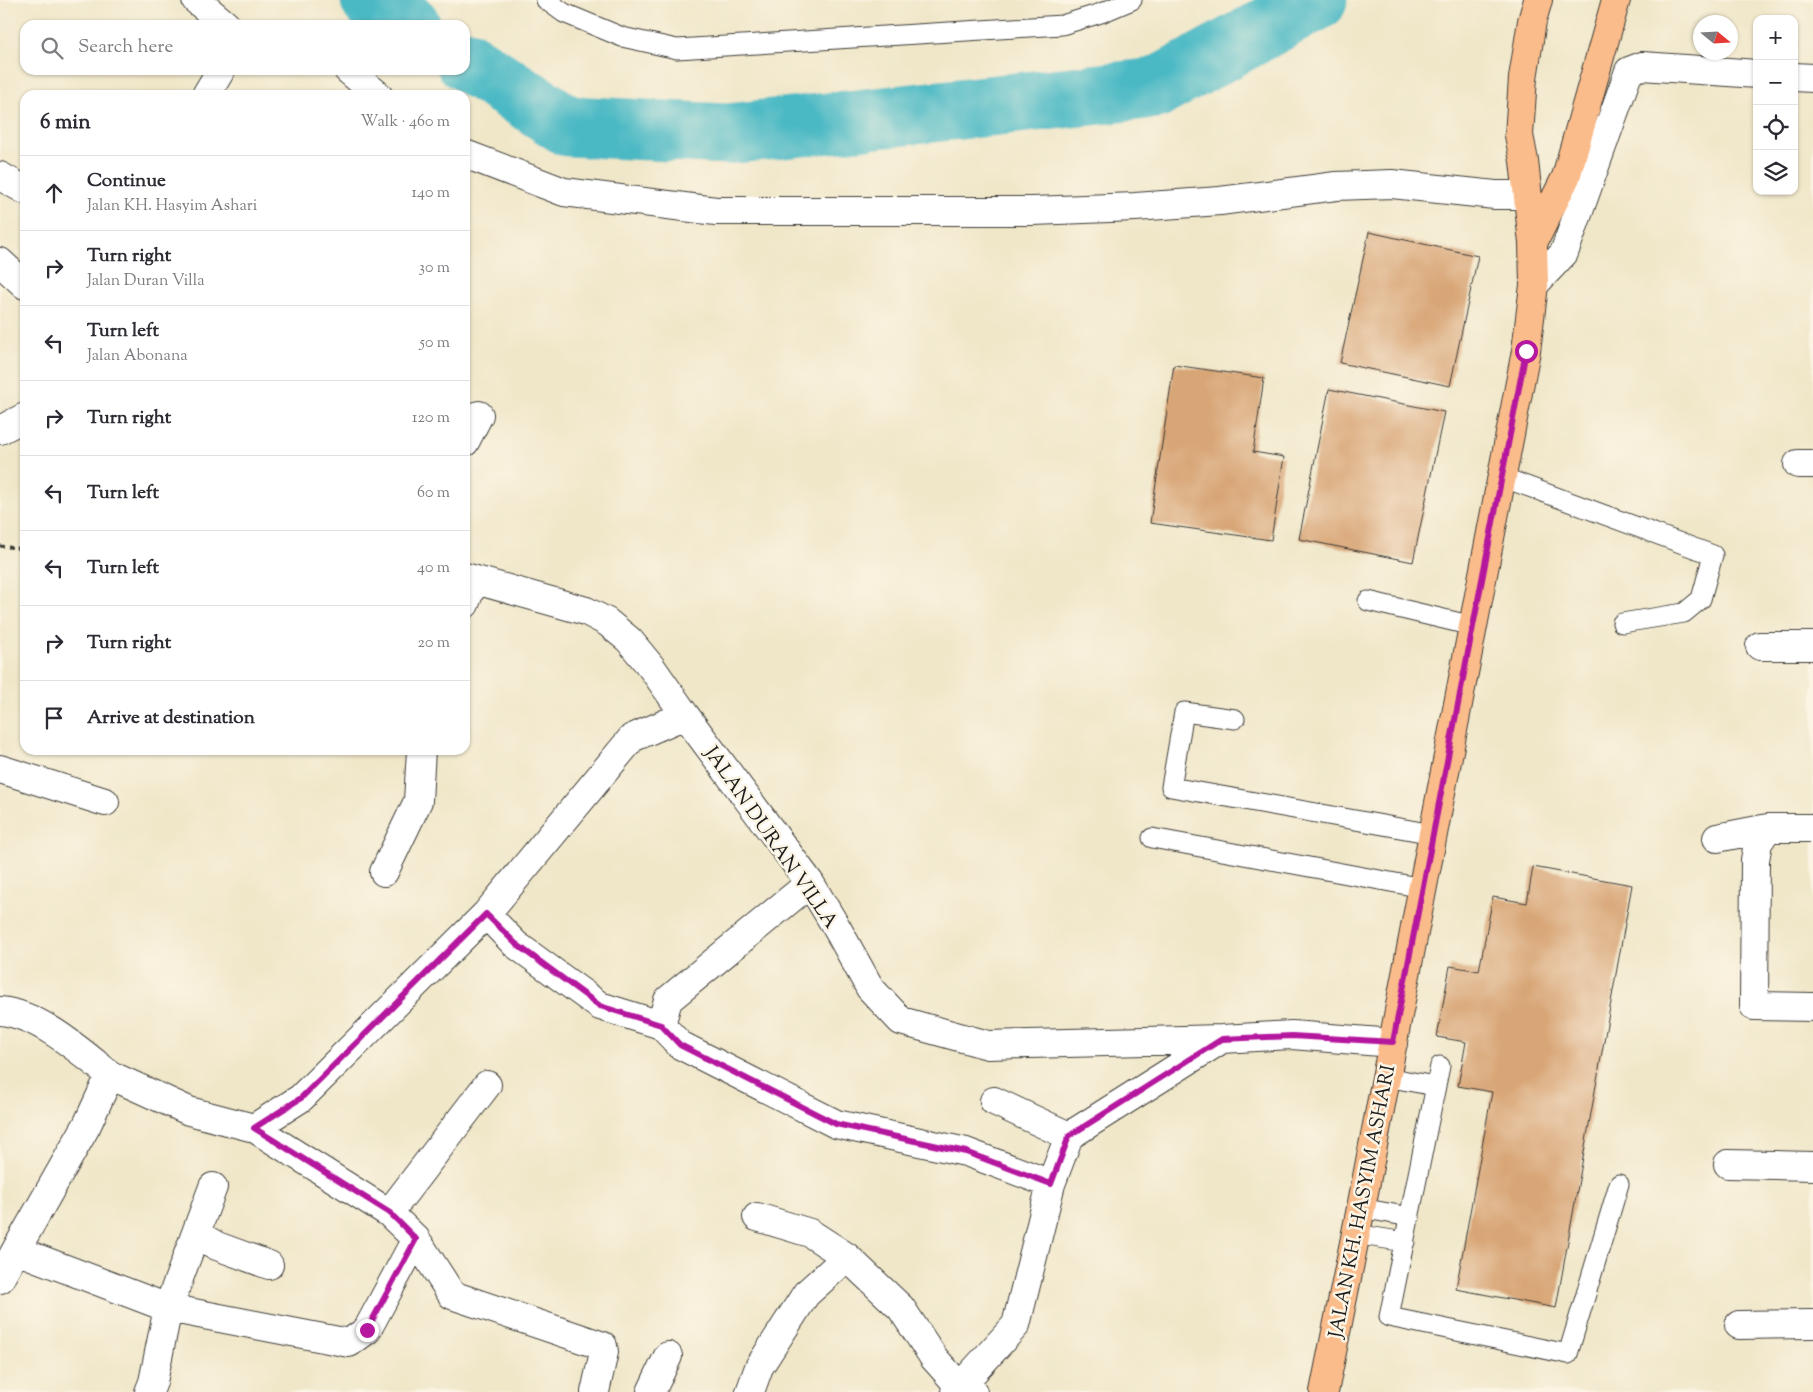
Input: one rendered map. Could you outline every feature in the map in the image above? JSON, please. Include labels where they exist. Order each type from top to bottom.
[{"type":"main road","points":[[1532,243],[1566,177],[1616,0]]},
{"type":"main road","name":"JALAN KH. HASYIM ASHARI","points":[[1324,1392],[1526,351],[1534,284],[1532,243],[1519,135],[1523,78],[1535,10]]},
{"type":"street","points":[[196,0],[220,20]]},
{"type":"street","points":[[1534,284],[1564,253],[1629,71],[1642,66],[1753,74]]},
{"type":"street","points":[[209,90],[218,75]]},
{"type":"street","points":[[354,75],[372,90]]},
{"type":"street","points":[[1798,77],[1813,78]]},
{"type":"street","points":[[470,156],[564,192],[716,212],[1070,210],[1220,201],[1336,186],[1392,184],[1495,195],[1527,196]]},
{"type":"street","points":[[0,176],[20,187]]},
{"type":"street","points":[[470,433],[479,416]]},
{"type":"street","points":[[0,430],[20,420]]},
{"type":"street","name":"JALAN DURAN VILLA","points":[[470,587],[586,611],[607,622],[629,640],[652,668],[810,883],[870,988],[901,1021],[988,1045],[1292,1036],[1393,1042]]},
{"type":"street","points":[[1760,646],[1813,646]]},
{"type":"street","points":[[254,1128],[301,1098],[486,914],[632,738],[685,715]]},
{"type":"street","points":[[384,872],[418,801],[421,755]]},
{"type":"street","points":[[0,769],[105,802]]},
{"type":"street","points":[[1716,838],[1768,828],[1813,828]]},
{"type":"street","points":[[1768,828],[1758,843],[1755,860],[1754,1006],[1813,1007]]},
{"type":"street","points":[[661,1025],[668,1000],[810,883]]},
{"type":"street","points":[[486,914],[516,944],[600,1006],[661,1025],[680,1045],[836,1124],[966,1152],[1051,1184]]},
{"type":"street","points":[[0,1010],[10,1011],[43,1025],[110,1075],[189,1111],[254,1128],[390,1213],[416,1239],[452,1295],[603,1346],[604,1352],[595,1392]]},
{"type":"street","points":[[757,1217],[810,1233],[847,1257],[901,1308],[934,1358],[963,1390],[1016,1325],[1051,1184],[1069,1136],[1222,1039]]},
{"type":"street","points":[[0,1279],[87,1125],[110,1075]]},
{"type":"street","points":[[390,1213],[487,1085]]},
{"type":"street","points":[[994,1101],[1069,1136]]},
{"type":"street","points":[[1728,1164],[1813,1166]]},
{"type":"street","points":[[149,1392],[154,1382],[168,1308],[213,1187]]},
{"type":"street","points":[[196,1234],[217,1246],[269,1265]]},
{"type":"street","points":[[16,1250],[168,1308],[349,1342],[367,1330],[416,1239]]},
{"type":"street","points":[[750,1392],[759,1367],[806,1294],[847,1257]]},
{"type":"street","points":[[1739,1325],[1813,1324]]},
{"type":"street","points":[[651,1392],[668,1356]]},
{"type":"lane","points":[[546,0],[564,13],[622,37],[677,49],[1062,25],[1132,0]]},
{"type":"lane","points":[[1502,477],[1713,555],[1701,599],[1684,613],[1622,623]]},
{"type":"lane","points":[[1368,601],[1473,626]]},
{"type":"lane","points":[[1236,719],[1184,712],[1171,787],[1433,834]]},
{"type":"lane","points":[[1152,838],[1422,888]]},
{"type":"lane","points":[[1440,1066],[1389,1317],[1568,1354],[1619,1184]]},
{"type":"lane","points":[[1386,1077],[1435,1086]]},
{"type":"lane","points":[[1358,1221],[1410,1217]]},
{"type":"lane","points":[[1358,1221],[1405,1242]]},
{"type":"path","points":[[0,546],[20,549]]},
{"type":"building","points":[[1369,232],[1478,256],[1450,386],[1340,363]]},
{"type":"building","points":[[1174,365],[1264,378],[1253,452],[1284,457],[1271,540],[1150,523]]},
{"type":"building","points":[[1329,389],[1444,412],[1413,562],[1299,539]]},
{"type":"building","points":[[1533,867],[1632,885],[1556,1308],[1456,1289],[1492,1092],[1458,1086],[1466,1042],[1437,1037],[1450,966],[1479,971],[1493,897],[1527,903]]},
{"type":"waterway","points":[[371,0],[402,20]]},
{"type":"waterway","points":[[470,63],[568,126],[727,134],[1156,88],[1317,0]]},
{"type":"route","points":[[367,1330],[416,1239],[390,1213],[254,1128],[301,1098],[486,914],[516,944],[600,1006],[661,1025],[680,1045],[836,1124],[966,1152],[1051,1184],[1069,1136],[1222,1039],[1292,1036],[1393,1042],[1526,351]]}]
